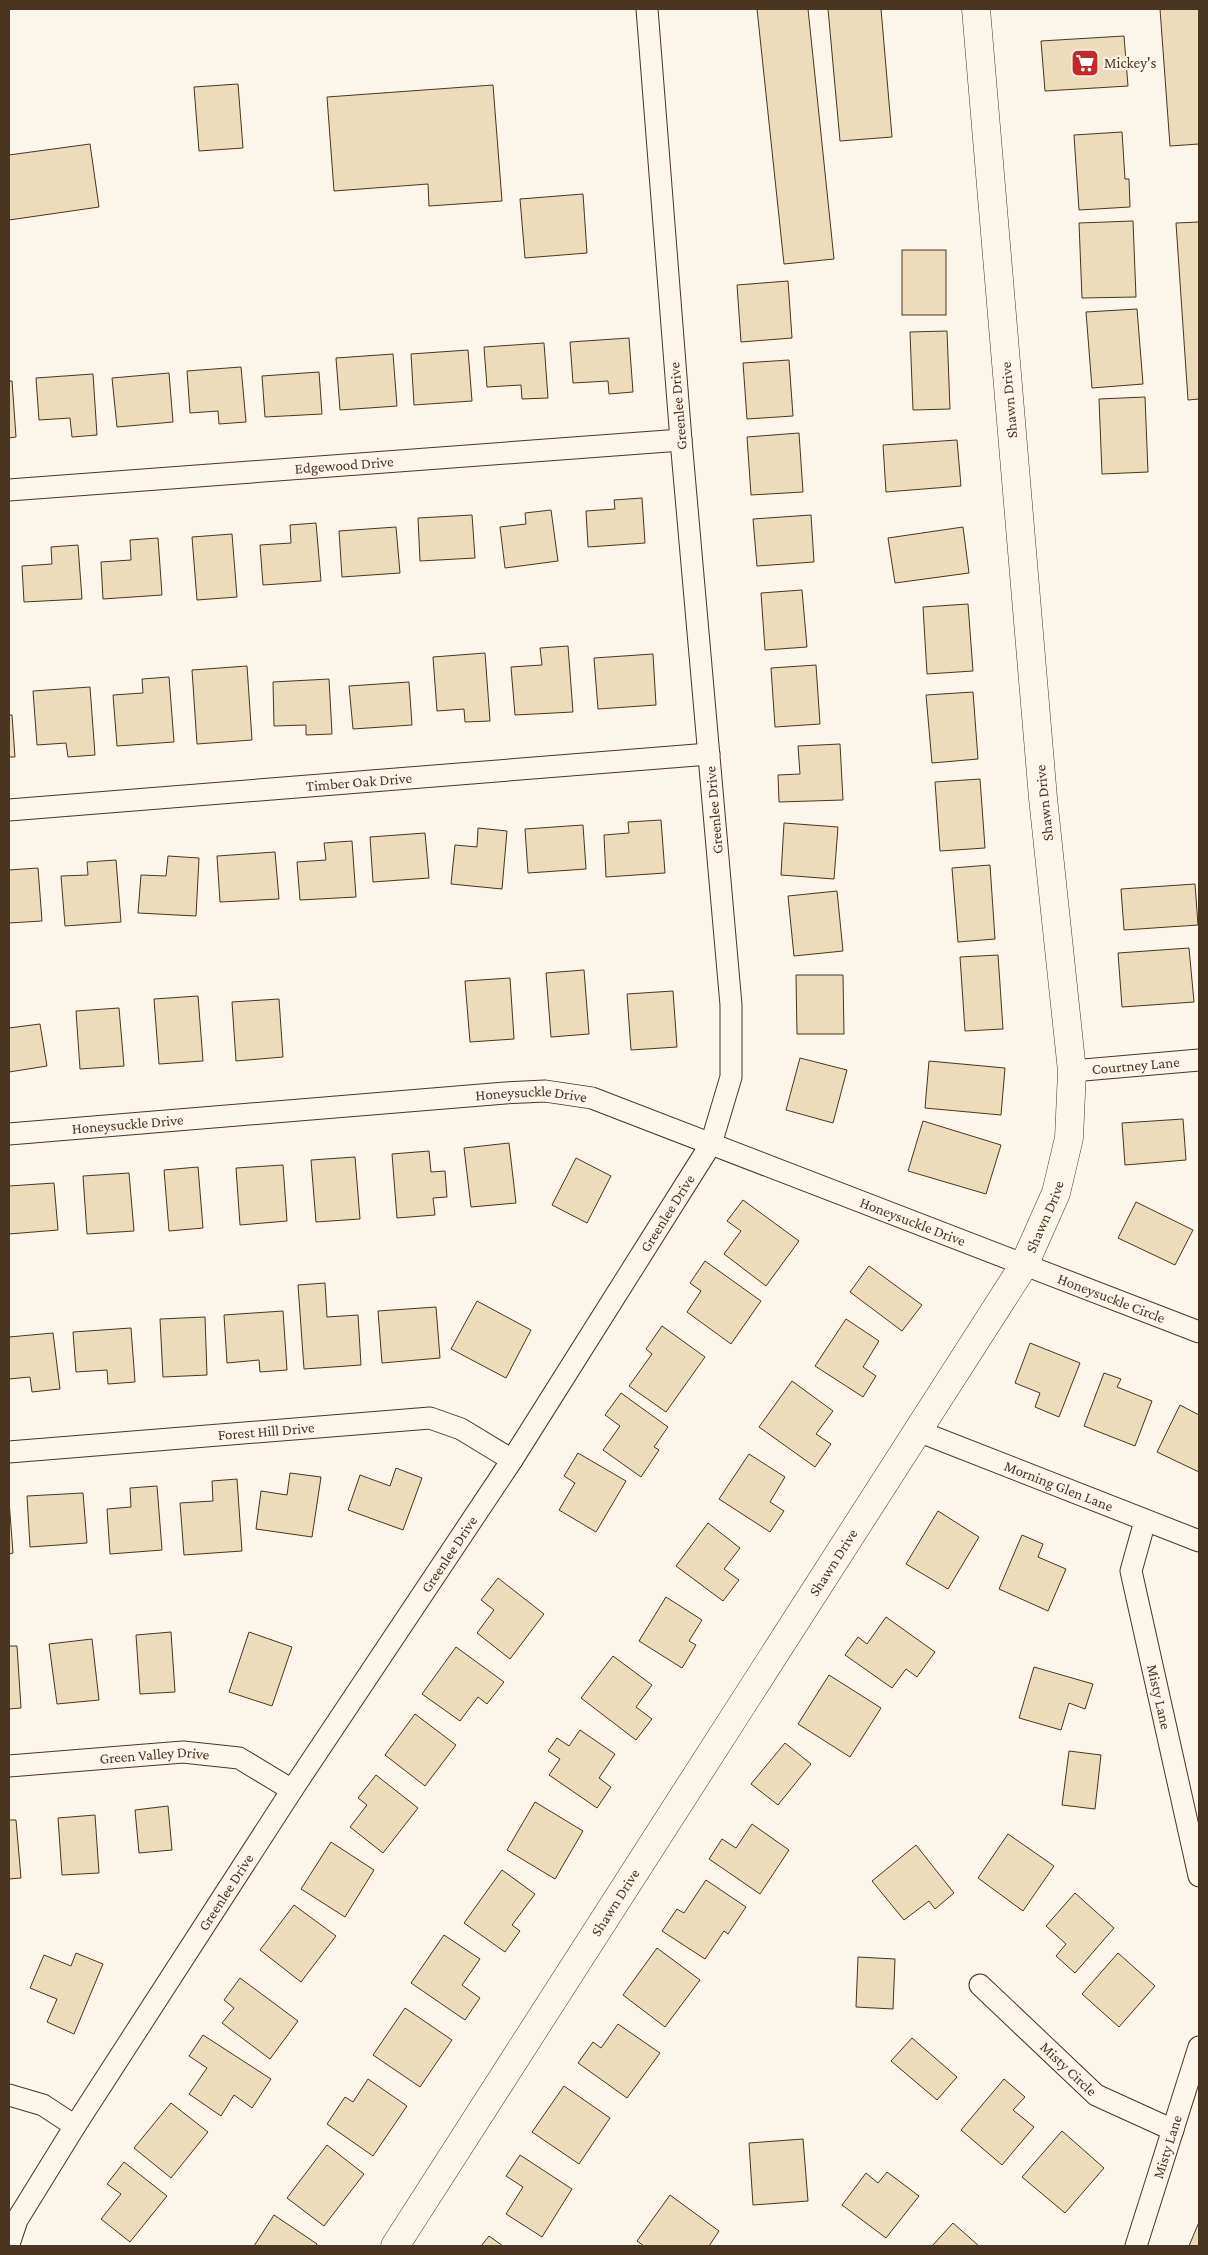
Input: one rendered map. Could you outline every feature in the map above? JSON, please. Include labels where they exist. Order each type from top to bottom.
[{"type":"street","name":"Greenlee Drive","points":[[9,2244],[17,2220],[76,2126],[292,1790],[512,1460],[711,1144],[731,1076],[731,1005],[681,440],[647,9]]},
{"type":"street","name":"Shawn Drive","points":[[395,2246],[1024,1265],[1056,1193],[1069,1138],[1072,1071],[1042,789],[976,9]]},
{"type":"street","name":"Edgewood Drive","points":[[9,490],[681,440]]},
{"type":"street","name":"Timber Oak Drive","points":[[9,810],[709,754]]},
{"type":"street","name":"Courtney Lane","points":[[1072,1071],[1199,1060]]},
{"type":"street","name":"Honeysuckle Drive","points":[[9,1134],[545,1092],[592,1098],[1024,1265]]},
{"type":"street","name":"Honeysuckle Circle","points":[[1024,1265],[1199,1332]]},
{"type":"street","name":"Forest Hill Drive","points":[[9,1452],[430,1418],[461,1429],[512,1460]]},
{"type":"street","name":"Morning Glen Lane","points":[[918,1431],[1199,1541]]},
{"type":"street","name":"Misty Lane","points":[[1145,1521],[1131,1571],[1199,1876]]},
{"type":"street","name":"Green Valley Drive","points":[[9,1766],[183,1752],[239,1758],[292,1790]]},
{"type":"street","name":"Misty Circle","points":[[980,1985],[1096,2095],[1174,2130]]},
{"type":"street","name":"Misty Lane","points":[[1136,2246],[1199,2048]]},
{"type":"street","points":[[9,2095],[43,2105],[76,2126]]},
{"type":"building","points":[[757,9],[808,9],[834,259],[784,264]]},
{"type":"building","points":[[828,9],[881,9],[892,137],[840,141]]},
{"type":"building","points":[[1160,9],[1199,9],[1199,144],[1170,146]]},
{"type":"building","name":"Mickey's","points":[[1124,36],[1128,86],[1045,91],[1041,41]]},
{"type":"building","points":[[238,84],[243,148],[199,151],[194,87]]},
{"type":"building","points":[[493,85],[502,201],[429,206],[428,184],[334,191],[327,97]]},
{"type":"building","points":[[1122,132],[1125,179],[1129,179],[1130,207],[1079,210],[1074,135]]},
{"type":"building","points":[[90,144],[99,207],[9,220],[9,155]]},
{"type":"building","points":[[583,194],[587,253],[525,258],[520,199]]},
{"type":"building","points":[[1133,221],[1136,297],[1082,298],[1079,223]]},
{"type":"building","points":[[1199,222],[1199,399],[1188,400],[1176,223]]},
{"type":"building","points":[[902,250],[946,250],[946,315],[902,315]]},
{"type":"building","points":[[788,281],[792,338],[741,342],[737,285]]},
{"type":"building","points":[[1137,309],[1143,384],[1092,388],[1086,312]]},
{"type":"building","points":[[947,331],[950,409],[913,410],[910,332]]},
{"type":"building","points":[[629,338],[633,392],[609,394],[608,381],[573,383],[570,342]]},
{"type":"building","points":[[544,343],[548,398],[522,399],[521,385],[487,387],[484,347]]},
{"type":"building","points":[[468,350],[472,401],[414,405],[411,354]]},
{"type":"building","points":[[393,354],[397,406],[340,410],[336,358]]},
{"type":"building","points":[[789,360],[793,416],[747,419],[743,363]]},
{"type":"building","points":[[241,367],[246,422],[219,424],[218,411],[190,413],[187,371]]},
{"type":"building","points":[[319,372],[322,414],[265,417],[262,376]]},
{"type":"building","points":[[169,373],[173,422],[117,427],[112,378]]},
{"type":"building","points":[[93,374],[97,435],[72,437],[70,418],[39,420],[36,378]]},
{"type":"building","points":[[9,381],[12,381],[16,437],[9,438]]},
{"type":"building","points":[[1145,397],[1148,472],[1102,474],[1099,399]]},
{"type":"building","points":[[799,433],[803,492],[751,495],[747,437]]},
{"type":"building","points":[[957,440],[961,486],[886,492],[883,445]]},
{"type":"building","points":[[642,498],[645,543],[588,547],[586,511],[615,509],[614,500]]},
{"type":"building","points":[[551,510],[558,561],[505,568],[500,527],[526,524],[525,513]]},
{"type":"building","points":[[472,515],[475,558],[420,561],[418,518]]},
{"type":"building","points":[[811,515],[814,562],[757,566],[753,519]]},
{"type":"building","points":[[316,523],[321,581],[263,585],[260,545],[291,543],[290,525]]},
{"type":"building","points":[[396,527],[400,573],[342,577],[339,531]]},
{"type":"building","points":[[963,527],[969,573],[895,583],[888,538]]},
{"type":"building","points":[[232,534],[237,597],[197,600],[192,537]]},
{"type":"building","points":[[158,538],[162,595],[103,599],[101,562],[131,560],[130,540]]},
{"type":"building","points":[[78,545],[82,599],[24,602],[22,566],[52,564],[51,547]]},
{"type":"building","points":[[802,590],[807,647],[765,650],[761,593]]},
{"type":"building","points":[[968,604],[973,671],[927,674],[923,607]]},
{"type":"building","points":[[568,646],[573,712],[515,715],[511,667],[542,665],[540,648]]},
{"type":"building","points":[[485,653],[490,721],[465,722],[464,709],[437,711],[433,657]]},
{"type":"building","points":[[653,654],[656,705],[598,709],[594,658]]},
{"type":"building","points":[[816,665],[820,724],[775,727],[771,668]]},
{"type":"building","points":[[247,666],[252,740],[197,744],[192,670]]},
{"type":"building","points":[[169,677],[174,742],[117,746],[113,695],[143,693],[142,679]]},
{"type":"building","points":[[329,679],[332,734],[306,735],[306,725],[274,726],[273,682]]},
{"type":"building","points":[[409,682],[412,725],[353,729],[349,686]]},
{"type":"building","points":[[90,687],[95,755],[68,757],[66,743],[37,745],[33,691]]},
{"type":"building","points":[[973,692],[978,759],[932,763],[926,695]]},
{"type":"building","points":[[9,715],[12,715],[15,757],[9,757]]},
{"type":"building","points":[[840,744],[843,800],[779,802],[778,775],[800,774],[798,746]]},
{"type":"building","points":[[980,779],[985,848],[940,851],[935,782]]},
{"type":"building","points":[[661,820],[665,873],[606,877],[604,835],[629,833],[628,822]]},
{"type":"building","points":[[784,823],[838,827],[834,879],[781,875]]},
{"type":"building","points":[[583,825],[586,869],[528,873],[525,829]]},
{"type":"building","points":[[478,828],[507,831],[502,889],[451,884],[455,845],[477,847]]},
{"type":"building","points":[[425,833],[429,878],[373,882],[370,837]]},
{"type":"building","points":[[352,841],[356,897],[300,900],[297,862],[326,860],[324,843]]},
{"type":"building","points":[[275,852],[279,899],[220,902],[217,856]]},
{"type":"building","points":[[168,856],[199,858],[196,916],[138,913],[141,875],[166,876]]},
{"type":"building","points":[[116,860],[121,922],[65,926],[61,876],[88,875],[87,862]]},
{"type":"building","points":[[990,865],[995,939],[958,942],[952,868]]},
{"type":"building","points":[[38,868],[42,921],[9,923],[9,870]]},
{"type":"building","points":[[1195,884],[1198,925],[1124,930],[1121,889]]},
{"type":"building","points":[[837,891],[843,951],[794,956],[788,896]]},
{"type":"building","points":[[1189,948],[1194,1002],[1122,1007],[1118,953]]},
{"type":"building","points":[[998,955],[1003,1029],[965,1031],[960,957]]},
{"type":"building","points":[[584,970],[589,1034],[551,1037],[546,973]]},
{"type":"building","points":[[796,975],[843,975],[844,1034],[797,1034]]},
{"type":"building","points":[[510,978],[514,1039],[470,1042],[465,981]]},
{"type":"building","points":[[673,991],[677,1047],[631,1050],[627,994]]},
{"type":"building","points":[[198,996],[203,1061],[159,1064],[154,999]]},
{"type":"building","points":[[279,999],[283,1057],[236,1061],[232,1002]]},
{"type":"building","points":[[119,1008],[124,1066],[80,1069],[76,1011]]},
{"type":"building","points":[[40,1024],[47,1066],[9,1072],[9,1028]]},
{"type":"building","points":[[800,1058],[847,1070],[833,1123],[786,1110]]},
{"type":"building","points":[[929,1061],[1005,1068],[1001,1115],[925,1108]]},
{"type":"building","points":[[1183,1119],[1186,1160],[1125,1165],[1122,1123]]},
{"type":"building","points":[[923,1121],[1001,1145],[986,1194],[908,1171]]},
{"type":"building","points":[[509,1143],[516,1203],[471,1207],[464,1148]]},
{"type":"building","points":[[429,1151],[431,1172],[445,1171],[447,1197],[433,1198],[435,1215],[397,1218],[392,1154]]},
{"type":"building","points":[[355,1157],[360,1219],[316,1222],[311,1160]]},
{"type":"building","points":[[576,1158],[611,1176],[587,1223],[552,1205]]},
{"type":"building","points":[[283,1165],[287,1221],[240,1225],[236,1168]]},
{"type":"building","points":[[198,1167],[203,1228],[169,1231],[164,1170]]},
{"type":"building","points":[[129,1173],[134,1231],[87,1234],[83,1176]]},
{"type":"building","points":[[54,1183],[58,1230],[9,1234],[9,1186]]},
{"type":"building","points":[[743,1200],[799,1241],[766,1286],[724,1254],[741,1231],[727,1221]]},
{"type":"building","points":[[1136,1202],[1193,1230],[1175,1265],[1118,1238]]},
{"type":"building","points":[[705,1261],[761,1301],[731,1344],[687,1312],[701,1291],[690,1283]]},
{"type":"building","points":[[869,1266],[922,1305],[902,1331],[850,1292]]},
{"type":"building","points":[[325,1283],[327,1317],[358,1315],[361,1365],[304,1369],[298,1285]]},
{"type":"building","points":[[477,1301],[531,1330],[506,1378],[451,1349]]},
{"type":"building","points":[[436,1307],[440,1358],[382,1363],[378,1311]]},
{"type":"building","points":[[283,1311],[287,1370],[260,1372],[259,1360],[227,1363],[224,1315]]},
{"type":"building","points":[[205,1317],[207,1375],[163,1377],[160,1319]]},
{"type":"building","points":[[846,1319],[879,1341],[863,1367],[876,1376],[863,1397],[815,1366]]},
{"type":"building","points":[[662,1326],[705,1357],[666,1412],[629,1386],[652,1354],[646,1349]]},
{"type":"building","points":[[131,1328],[135,1382],[108,1384],[107,1370],[76,1372],[73,1332]]},
{"type":"building","points":[[53,1333],[60,1389],[32,1392],[30,1377],[9,1379],[9,1337]]},
{"type":"building","points":[[1030,1343],[1080,1363],[1059,1417],[1035,1407],[1040,1393],[1015,1383]]},
{"type":"building","points":[[1104,1373],[1121,1379],[1117,1387],[1152,1401],[1135,1446],[1084,1426]]},
{"type":"building","points":[[792,1381],[833,1411],[816,1434],[831,1444],[815,1467],[759,1427]]},
{"type":"building","points":[[621,1393],[668,1427],[654,1447],[659,1450],[641,1477],[603,1450],[620,1426],[605,1415]]},
{"type":"building","points":[[1180,1405],[1199,1415],[1199,1472],[1157,1452]]},
{"type":"building","points":[[578,1453],[626,1481],[596,1532],[559,1510],[575,1483],[564,1476]]},
{"type":"building","points":[[749,1454],[785,1477],[770,1502],[784,1511],[770,1532],[719,1499]]},
{"type":"building","points":[[396,1468],[422,1478],[403,1530],[348,1510],[360,1475],[390,1486]]},
{"type":"building","points":[[290,1473],[321,1477],[312,1537],[256,1529],[261,1491],[287,1495]]},
{"type":"building","points":[[237,1479],[242,1551],[184,1555],[180,1503],[213,1501],[212,1481]]},
{"type":"building","points":[[157,1486],[162,1550],[110,1554],[107,1509],[131,1507],[130,1488]]},
{"type":"building","points":[[83,1493],[87,1543],[30,1547],[27,1496]]},
{"type":"building","points":[[9,1500],[13,1553],[9,1554]]},
{"type":"building","points":[[938,1511],[979,1537],[948,1589],[906,1564]]},
{"type":"building","points":[[708,1523],[740,1548],[724,1569],[739,1580],[723,1601],[676,1566]]},
{"type":"building","points":[[1022,1535],[1043,1544],[1038,1557],[1066,1569],[1048,1611],[999,1589]]},
{"type":"building","points":[[498,1578],[544,1614],[510,1659],[477,1633],[494,1610],[481,1600]]},
{"type":"building","points":[[666,1597],[702,1620],[689,1641],[696,1645],[682,1668],[639,1641]]},
{"type":"building","points":[[886,1617],[935,1652],[917,1677],[906,1669],[892,1688],[845,1655],[858,1637],[867,1644]]},
{"type":"building","points":[[171,1632],[175,1692],[140,1694],[136,1635]]},
{"type":"building","points":[[249,1632],[292,1647],[272,1706],[229,1692]]},
{"type":"building","points":[[92,1639],[99,1700],[57,1704],[49,1644]]},
{"type":"building","points":[[9,1646],[17,1646],[21,1708],[9,1709]]},
{"type":"building","points":[[456,1647],[504,1682],[487,1704],[478,1697],[460,1721],[422,1694]]},
{"type":"building","points":[[613,1656],[652,1685],[636,1707],[652,1719],[636,1740],[581,1698]]},
{"type":"building","points":[[1034,1667],[1093,1684],[1085,1709],[1069,1703],[1061,1730],[1019,1718]]},
{"type":"building","points":[[829,1675],[881,1708],[850,1757],[798,1724]]},
{"type":"building","points":[[415,1714],[456,1745],[425,1786],[385,1755]]},
{"type":"building","points":[[580,1730],[615,1754],[599,1778],[611,1787],[597,1808],[549,1775],[560,1759],[548,1751],[557,1738],[569,1746]]},
{"type":"building","points":[[785,1743],[811,1764],[778,1805],[751,1784]]},
{"type":"building","points":[[1069,1751],[1101,1755],[1095,1809],[1062,1805]]},
{"type":"building","points":[[376,1775],[418,1808],[383,1853],[350,1827],[367,1805],[358,1798]]},
{"type":"building","points":[[535,1802],[583,1831],[555,1879],[507,1850]]},
{"type":"building","points":[[168,1806],[172,1850],[139,1853],[135,1810]]},
{"type":"building","points":[[95,1815],[99,1873],[62,1875],[58,1818]]},
{"type":"building","points":[[9,1820],[16,1820],[21,1878],[9,1879]]},
{"type":"building","points":[[752,1824],[789,1850],[760,1894],[709,1859],[722,1839],[736,1848]]},
{"type":"building","points":[[1008,1834],[1054,1866],[1023,1911],[978,1878]]},
{"type":"building","points":[[331,1842],[374,1870],[345,1917],[301,1889]]},
{"type":"building","points":[[916,1845],[954,1893],[935,1909],[929,1901],[904,1920],[872,1881]]},
{"type":"building","points":[[502,1870],[535,1894],[512,1925],[520,1931],[505,1952],[464,1923]]},
{"type":"building","points":[[706,1880],[746,1907],[728,1934],[724,1931],[705,1959],[662,1931],[677,1909],[684,1913]]},
{"type":"building","points":[[1075,1893],[1114,1928],[1075,1973],[1056,1956],[1066,1944],[1046,1926]]},
{"type":"building","points":[[294,1905],[336,1936],[301,1982],[260,1950]]},
{"type":"building","points":[[444,1935],[480,1959],[462,1985],[480,1998],[465,2020],[411,1983]]},
{"type":"building","points":[[657,1948],[700,1980],[665,2027],[623,1995]]},
{"type":"building","points":[[76,1953],[103,1964],[74,2034],[47,2022],[57,1999],[30,1988],[44,1955],[71,1966]]},
{"type":"building","points":[[1118,1953],[1155,1986],[1119,2027],[1082,1994]]},
{"type":"building","points":[[858,1957],[895,1959],[893,2009],[856,2007]]},
{"type":"building","points":[[240,1978],[298,2021],[270,2059],[222,2023],[234,2008],[224,2000]]},
{"type":"building","points":[[405,2008],[452,2040],[420,2087],[373,2055]]},
{"type":"building","points":[[618,2024],[660,2053],[627,2098],[578,2063],[593,2042],[601,2048]]},
{"type":"building","points":[[203,2035],[271,2079],[252,2108],[234,2095],[221,2116],[189,2094],[207,2068],[189,2056]]},
{"type":"building","points":[[912,2038],[957,2077],[937,2100],[891,2061]]},
{"type":"building","points":[[368,2079],[407,2106],[373,2156],[327,2124],[345,2097],[353,2102]]},
{"type":"building","points":[[1004,2079],[1025,2097],[1013,2110],[1034,2127],[1002,2165],[961,2130]]},
{"type":"building","points":[[564,2086],[610,2118],[579,2164],[532,2132]]},
{"type":"building","points":[[171,2103],[208,2132],[171,2178],[134,2148]]},
{"type":"building","points":[[1062,2131],[1104,2168],[1065,2213],[1022,2177]]},
{"type":"building","points":[[803,2139],[808,2201],[753,2205],[749,2143]]},
{"type":"building","points":[[327,2145],[364,2174],[324,2226],[287,2198]]},
{"type":"building","points":[[520,2155],[572,2189],[542,2237],[506,2214],[523,2187],[506,2176]]},
{"type":"building","points":[[124,2162],[167,2196],[130,2242],[101,2219],[121,2194],[107,2184]]},
{"type":"building","points":[[887,2172],[919,2196],[886,2238],[842,2205],[866,2173],[878,2183]]},
{"type":"building","points":[[670,2195],[719,2231],[709,2246],[644,2246],[637,2241]]},
{"type":"building","points":[[274,2215],[317,2244],[316,2246],[254,2246]]},
{"type":"building","points":[[1199,2222],[1199,2246],[1189,2246]]},
{"type":"building","points":[[953,2223],[979,2246],[932,2246]]},
{"type":"building","points":[[489,2236],[503,2246],[481,2246]]},
{"type":"place","name":"Mickey's","points":[[1085,63]]}]
